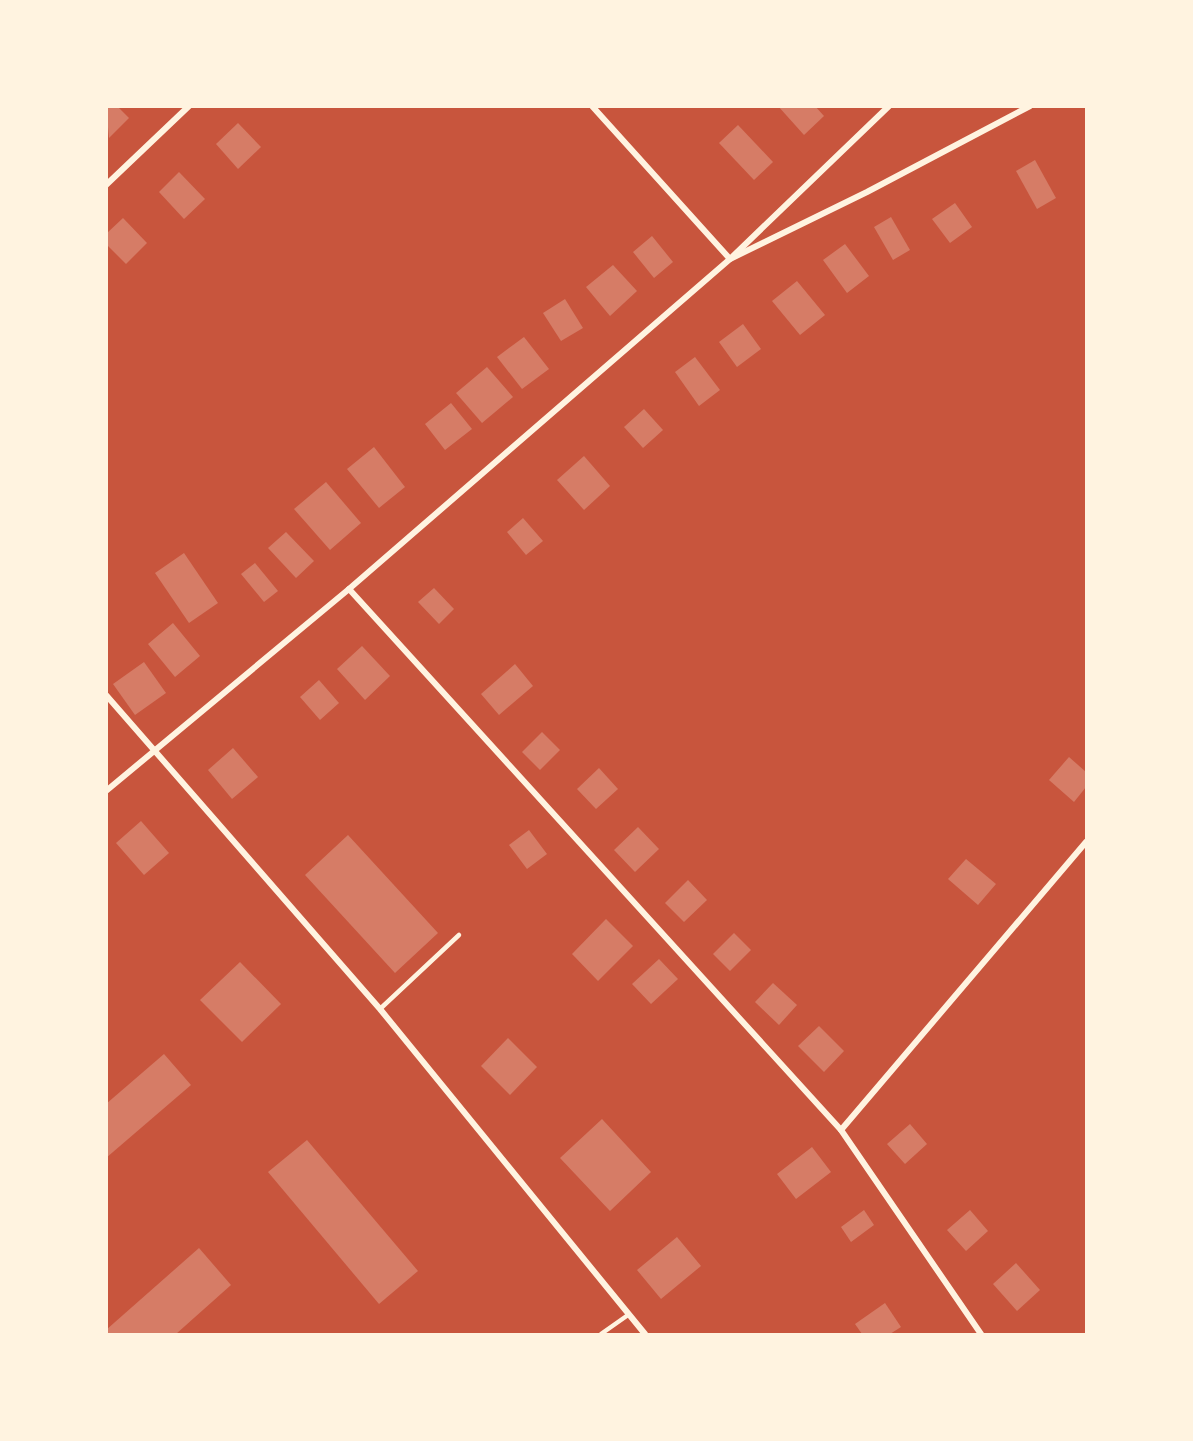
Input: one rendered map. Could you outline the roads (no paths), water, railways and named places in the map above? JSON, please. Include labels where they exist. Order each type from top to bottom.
[{"type":"street","points":[[106,185],[189,106]]},
{"type":"street","points":[[592,106],[729,259]]},
{"type":"street","points":[[106,791],[349,589],[729,259],[889,106]]},
{"type":"street","points":[[729,259],[867,192],[1030,106]]},
{"type":"street","points":[[349,589],[841,1130],[981,1335]]},
{"type":"street","points":[[106,695],[380,1009],[645,1335]]},
{"type":"street","points":[[841,1130],[1086,842]]},
{"type":"lane","points":[[380,1009],[459,935]]},
{"type":"lane","points":[[601,1335],[628,1315]]}]
